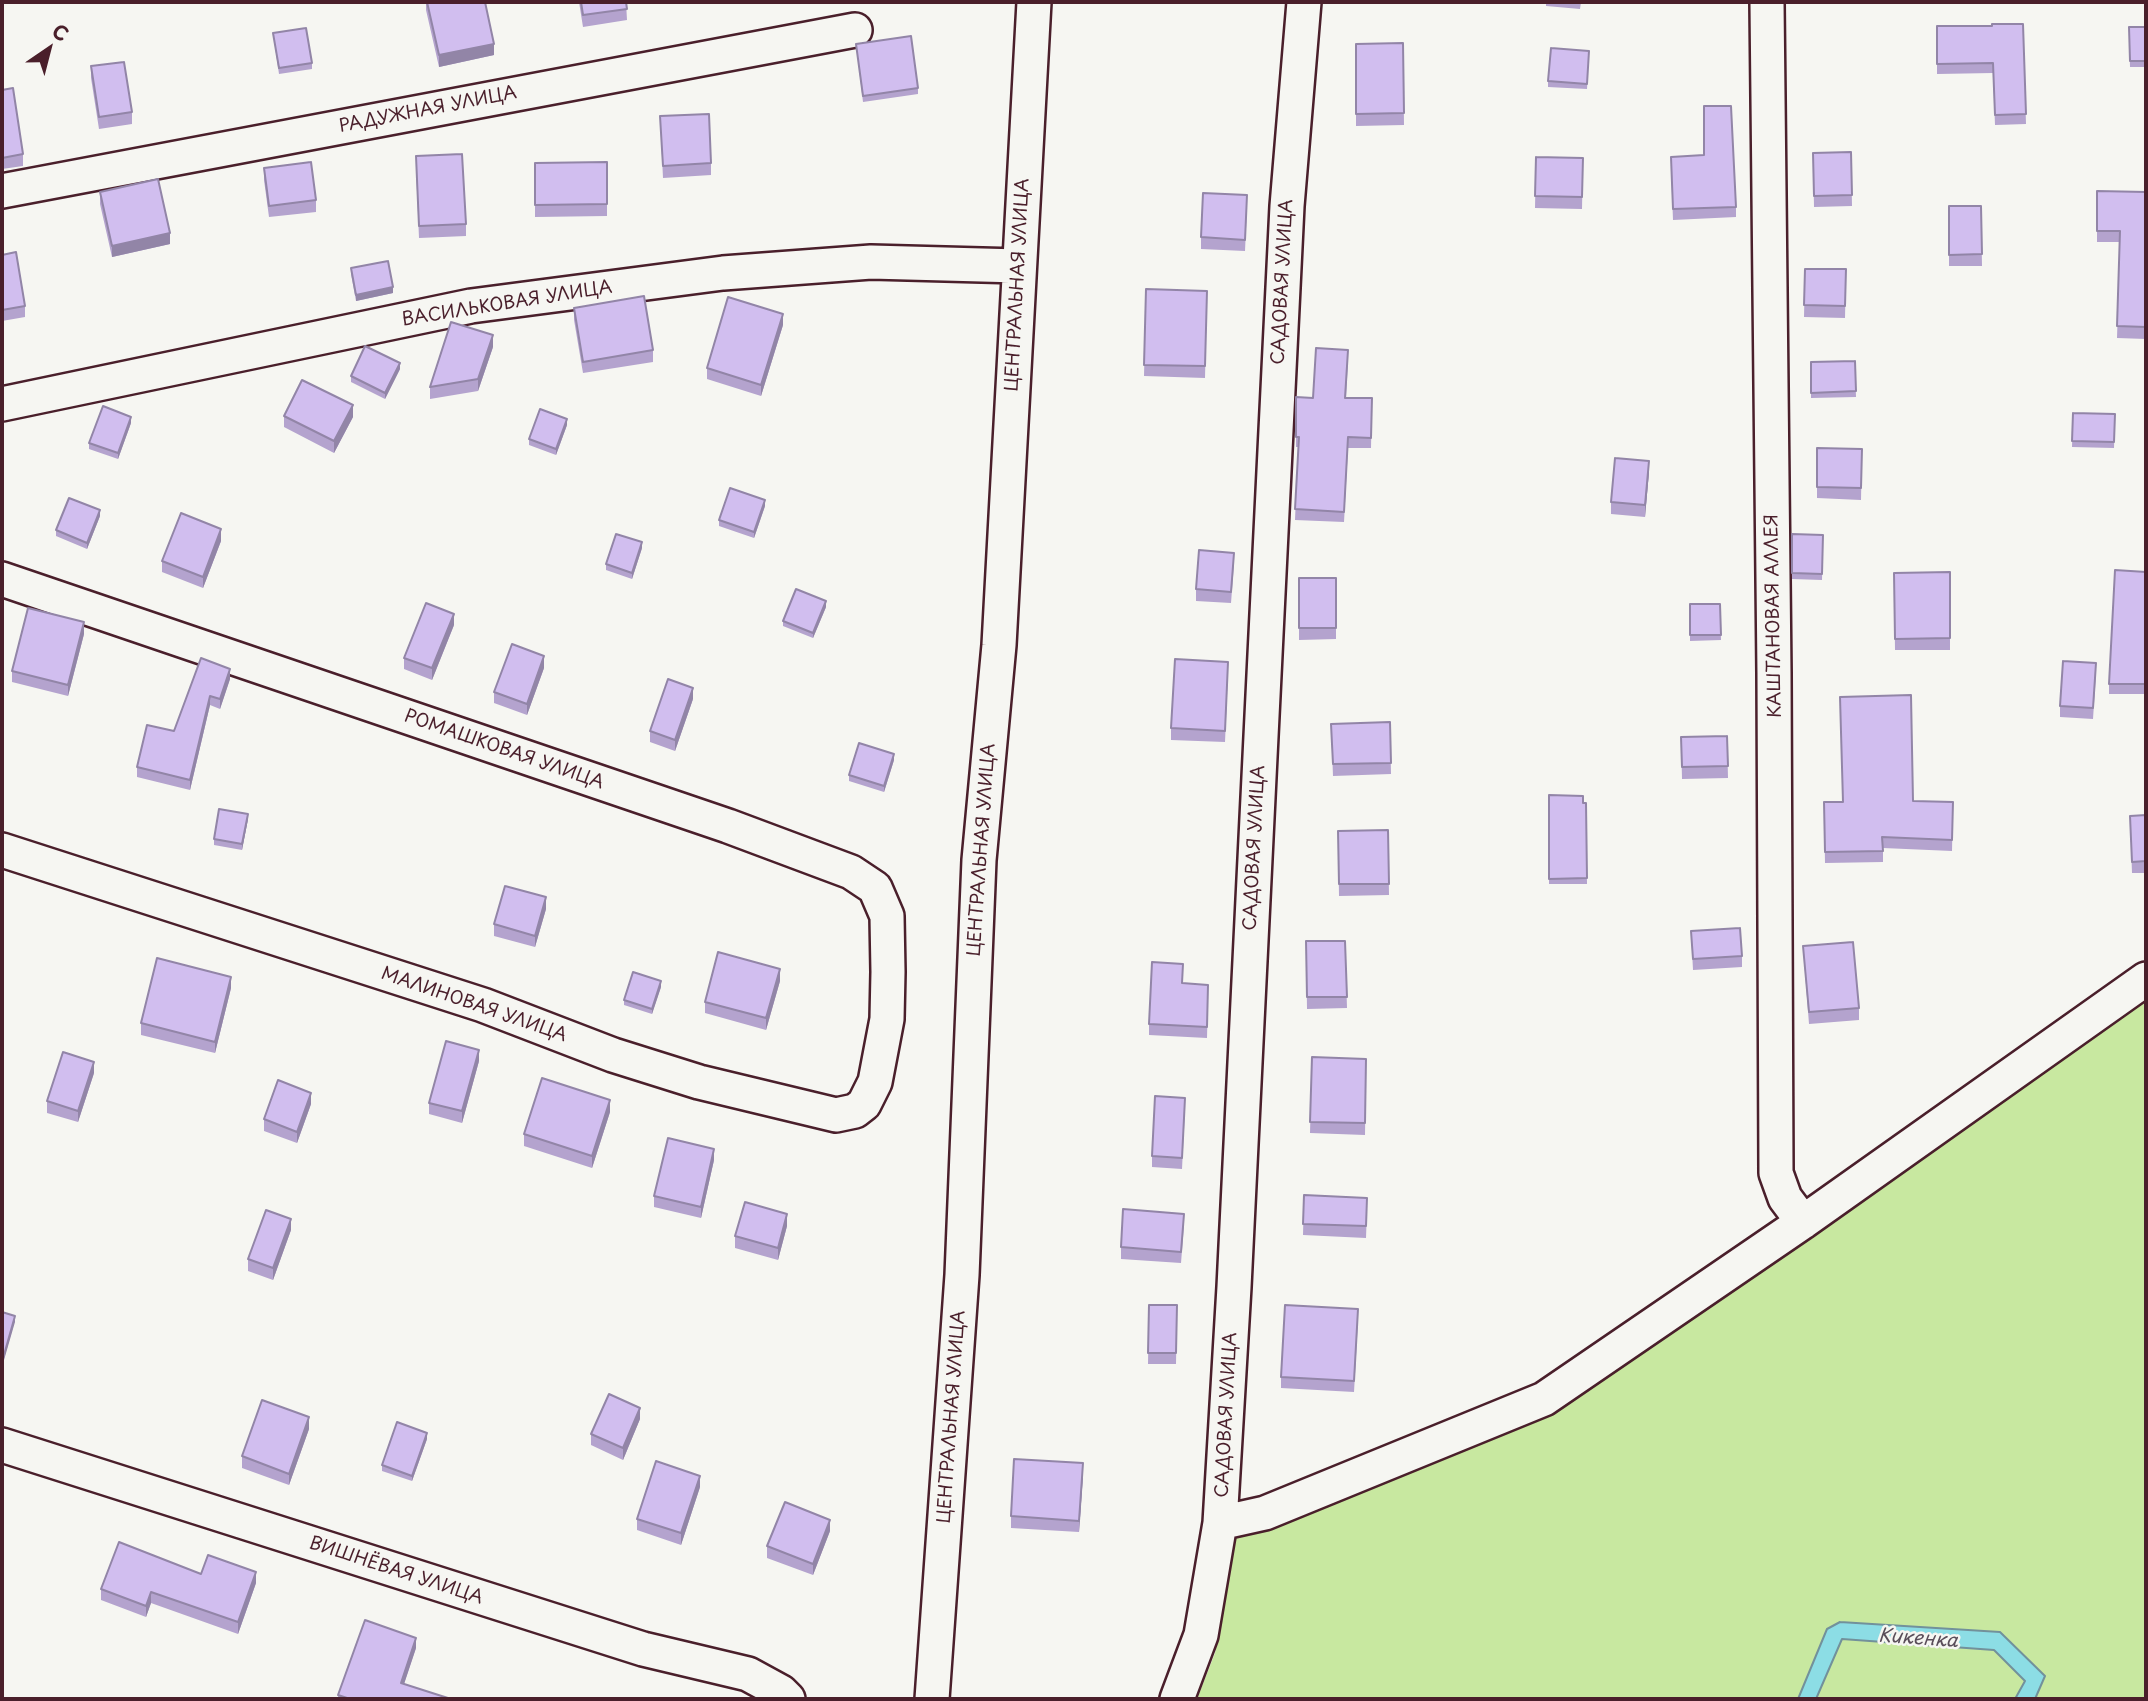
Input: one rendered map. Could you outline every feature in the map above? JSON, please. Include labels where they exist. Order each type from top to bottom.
[{"type":"street","name":"ЦЕНТРАЛЬНАЯ УЛИЦА","points":[[932,1699],[961,1275],[978,860],[999,645],[1034,2]]},
{"type":"street","name":"САДОВАЯ УЛИЦА","points":[[1179,1695],[1201,1635],[1220,1523],[1234,1287],[1285,233],[1304,2]]},
{"type":"street","name":"КАШТАНОВАЯ АЛЛЕЯ","points":[[1767,2],[1776,1173],[1785,1198],[1803,1222]]},
{"type":"street","name":"РАДУЖНАЯ УЛИЦА","points":[[2,191],[855,30]]},
{"type":"street","name":"ВАСИЛЬКОВАЯ УЛИЦА","points":[[2,404],[471,306],[723,273],[858,263],[1019,266]]},
{"type":"street","name":"РОМАШКОВАЯ УЛИЦА","points":[[2,579],[688,813],[851,872],[875,888],[887,916],[887,1019]]},
{"type":"street","name":"МАЛИНОВАЯ УЛИЦА","points":[[2,850],[483,1005],[613,1055],[699,1082],[836,1115],[855,1111],[864,1104],[875,1082],[887,1019]]},
{"type":"street","points":[[1220,1523],[1265,1513],[1544,1399],[1803,1222],[2146,979]]},
{"type":"street","name":"ВИШНЁВАЯ УЛИЦА","points":[[2,1445],[643,1649],[748,1674],[781,1692],[788,1699]]},
{"type":"green space","points":[[2146,990],[2146,1699],[2035,1699],[2045,1676],[2025,1681],[2025,1699],[1197,1699],[1215,1653],[1236,1537],[1549,1409]]},
{"type":"water","name":"Кикенка","points":[[1840,1622],[2000,1632],[2045,1676],[2035,1699],[2015,1699],[2025,1681],[1994,1650],[1842,1639],[1816,1699],[1798,1699],[1827,1629]]},
{"type":"building","points":[[427,2],[485,2],[494,44],[439,55]]},
{"type":"building","points":[[581,2],[626,2],[627,9],[583,15]]},
{"type":"building","points":[[2023,24],[2026,114],[1995,115],[1993,63],[1937,64],[1937,26]]},
{"type":"building","points":[[2129,27],[2146,27],[2146,61],[2130,61]]},
{"type":"building","points":[[306,28],[312,63],[279,68],[273,33]]},
{"type":"building","points":[[911,36],[918,88],[863,96],[856,44]]},
{"type":"building","points":[[1403,43],[1404,113],[1356,114],[1356,44]]},
{"type":"building","points":[[1551,48],[1589,51],[1587,84],[1548,81]]},
{"type":"building","points":[[124,62],[132,112],[99,117],[91,66]]},
{"type":"building","points":[[13,88],[23,154],[2,158],[2,90]]},
{"type":"building","points":[[1704,106],[1731,106],[1736,207],[1673,209],[1671,157],[1704,155]]},
{"type":"building","points":[[709,114],[711,163],[663,166],[660,116]]},
{"type":"building","points":[[1851,152],[1852,195],[1814,196],[1813,153]]},
{"type":"building","points":[[462,154],[466,224],[419,226],[416,156]]},
{"type":"building","points":[[1536,157],[1583,158],[1582,197],[1535,196]]},
{"type":"building","points":[[311,162],[316,200],[269,206],[264,168]]},
{"type":"building","points":[[607,162],[607,204],[535,205],[535,163]]},
{"type":"building","points":[[158,179],[170,233],[112,246],[100,192]]},
{"type":"building","points":[[2097,191],[2146,192],[2146,327],[2117,326],[2120,231],[2097,231]]},
{"type":"building","points":[[1203,193],[1247,195],[1245,240],[1201,237]]},
{"type":"building","points":[[1949,206],[1981,206],[1982,254],[1949,255]]},
{"type":"building","points":[[16,252],[25,306],[2,310],[2,255]]},
{"type":"building","points":[[388,261],[393,287],[356,295],[351,268]]},
{"type":"building","points":[[1805,269],[1846,269],[1845,306],[1804,305]]},
{"type":"building","points":[[1146,289],[1207,291],[1205,366],[1144,365]]},
{"type":"building","points":[[644,296],[653,350],[583,362],[574,308]]},
{"type":"building","points":[[728,297],[783,314],[761,385],[707,368]]},
{"type":"building","points":[[451,322],[493,335],[478,379],[430,387]]},
{"type":"building","points":[[365,346],[400,363],[385,393],[351,376]]},
{"type":"building","points":[[1316,348],[1348,350],[1345,398],[1372,398],[1371,438],[1348,437],[1344,512],[1295,509],[1299,437],[1296,437],[1296,397],[1313,398]]},
{"type":"building","points":[[1855,361],[1856,391],[1811,393],[1811,362]]},
{"type":"building","points":[[302,380],[353,405],[334,441],[284,416]]},
{"type":"building","points":[[103,406],[131,417],[118,453],[89,443]]},
{"type":"building","points":[[540,409],[567,419],[556,449],[529,439]]},
{"type":"building","points":[[2073,413],[2115,414],[2114,442],[2072,441]]},
{"type":"building","points":[[1817,448],[1862,449],[1861,488],[1817,487]]},
{"type":"building","points":[[1615,458],[1649,461],[1645,505],[1611,502]]},
{"type":"building","points":[[730,488],[765,500],[754,532],[719,520]]},
{"type":"building","points":[[69,498],[100,510],[87,543],[56,530]]},
{"type":"building","points":[[181,513],[221,529],[203,577],[162,561]]},
{"type":"building","points":[[616,534],[642,542],[632,573],[606,564]]},
{"type":"building","points":[[1792,534],[1823,535],[1822,574],[1792,573]]},
{"type":"building","points":[[1199,550],[1234,553],[1231,592],[1196,589]]},
{"type":"building","points":[[2115,570],[2146,572],[2146,684],[2109,684]]},
{"type":"building","points":[[1950,572],[1950,638],[1895,639],[1894,573]]},
{"type":"building","points":[[1299,578],[1336,578],[1336,628],[1299,628]]},
{"type":"building","points":[[796,589],[826,601],[813,633],[783,621]]},
{"type":"building","points":[[426,603],[454,614],[432,668],[404,658]]},
{"type":"building","points":[[1690,604],[1720,604],[1721,635],[1690,635]]},
{"type":"building","points":[[28,608],[84,622],[68,685],[12,671]]},
{"type":"building","points":[[512,644],[544,656],[527,704],[494,692]]},
{"type":"building","points":[[201,658],[230,669],[220,699],[210,696],[190,780],[137,767],[147,725],[174,731]]},
{"type":"building","points":[[1175,659],[1228,662],[1225,731],[1171,728]]},
{"type":"building","points":[[2063,661],[2096,663],[2093,708],[2060,706]]},
{"type":"building","points":[[668,679],[693,688],[675,740],[650,731]]},
{"type":"building","points":[[1911,695],[1913,801],[1953,802],[1952,840],[1882,837],[1883,851],[1825,852],[1824,802],[1843,802],[1840,697]]},
{"type":"building","points":[[1390,722],[1391,763],[1333,764],[1331,724]]},
{"type":"building","points":[[1727,736],[1728,766],[1682,767],[1681,737]]},
{"type":"building","points":[[859,743],[894,754],[884,786],[849,775]]},
{"type":"building","points":[[1549,795],[1583,796],[1583,803],[1586,803],[1587,878],[1549,879]]},
{"type":"building","points":[[219,809],[248,814],[242,844],[214,839]]},
{"type":"building","points":[[2146,815],[2146,861],[2132,862],[2130,816]]},
{"type":"building","points":[[1388,830],[1389,884],[1339,884],[1338,831]]},
{"type":"building","points":[[505,886],[546,897],[535,936],[494,924]]},
{"type":"building","points":[[1740,928],[1742,956],[1693,959],[1691,931]]},
{"type":"building","points":[[1306,941],[1345,941],[1347,997],[1307,997]]},
{"type":"building","points":[[1853,942],[1859,1008],[1809,1012],[1803,946]]},
{"type":"building","points":[[718,952],[780,969],[766,1018],[705,1002]]},
{"type":"building","points":[[157,958],[231,977],[215,1042],[141,1023]]},
{"type":"building","points":[[1152,962],[1183,964],[1182,983],[1208,985],[1207,1027],[1149,1024]]},
{"type":"building","points":[[633,972],[661,981],[652,1009],[624,1000]]},
{"type":"building","points":[[446,1041],[479,1050],[462,1111],[429,1103]]},
{"type":"building","points":[[63,1052],[94,1062],[78,1111],[47,1101]]},
{"type":"building","points":[[1312,1057],[1366,1059],[1365,1123],[1310,1122]]},
{"type":"building","points":[[542,1078],[610,1100],[592,1156],[524,1134]]},
{"type":"building","points":[[278,1080],[311,1093],[297,1132],[264,1119]]},
{"type":"building","points":[[1155,1096],[1185,1098],[1182,1158],[1152,1156]]},
{"type":"building","points":[[668,1138],[714,1149],[701,1207],[654,1196]]},
{"type":"building","points":[[1304,1195],[1367,1198],[1366,1226],[1303,1224]]},
{"type":"building","points":[[745,1202],[787,1214],[778,1248],[735,1236]]},
{"type":"building","points":[[1123,1209],[1184,1214],[1181,1252],[1121,1247]]},
{"type":"building","points":[[266,1210],[291,1219],[273,1268],[248,1259]]},
{"type":"building","points":[[1149,1305],[1177,1305],[1176,1353],[1148,1353]]},
{"type":"building","points":[[1285,1305],[1358,1309],[1354,1381],[1281,1377]]},
{"type":"building","points":[[2,1312],[15,1316],[2,1362]]},
{"type":"building","points":[[609,1394],[640,1408],[623,1448],[591,1434]]},
{"type":"building","points":[[262,1400],[309,1417],[289,1474],[242,1456]]},
{"type":"building","points":[[397,1422],[427,1433],[412,1476],[382,1465]]},
{"type":"building","points":[[1014,1459],[1083,1463],[1079,1521],[1011,1516]]},
{"type":"building","points":[[656,1461],[700,1476],[681,1533],[637,1519]]},
{"type":"building","points":[[785,1502],[830,1520],[813,1564],[767,1546]]},
{"type":"building","points":[[119,1542],[201,1574],[208,1555],[256,1572],[238,1622],[151,1592],[146,1606],[101,1589]]},
{"type":"building","points":[[365,1620],[416,1638],[401,1683],[451,1699],[350,1699],[338,1695]]}]
